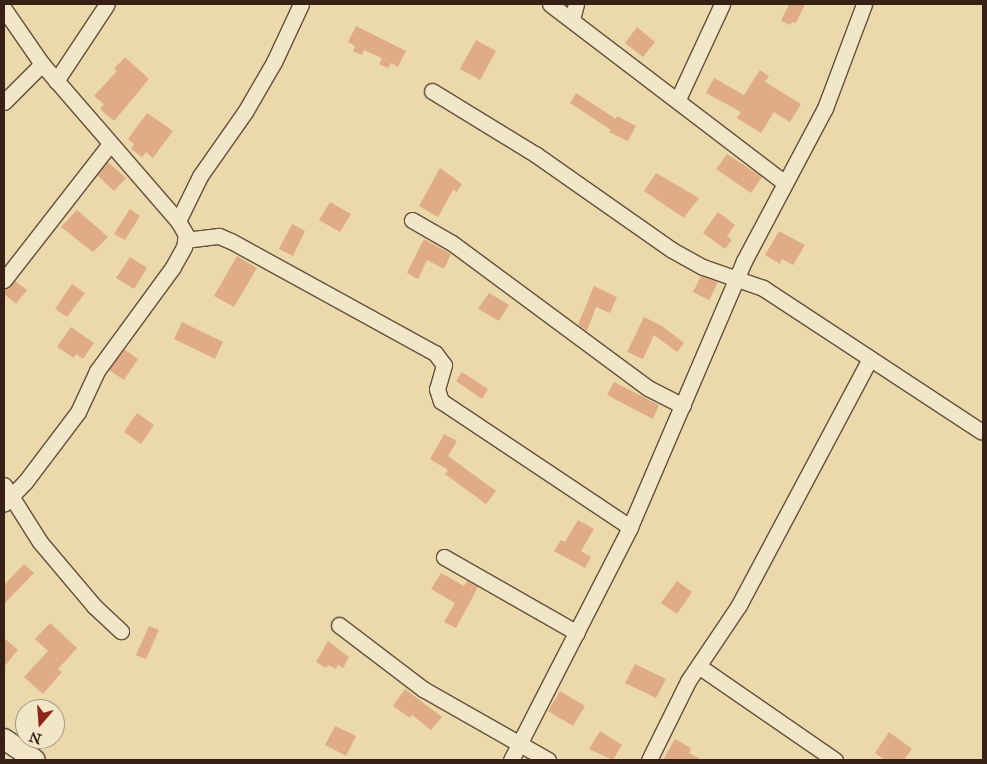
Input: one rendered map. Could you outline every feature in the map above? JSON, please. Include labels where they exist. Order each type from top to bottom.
[{"type":"main road","points":[[4,739],[35,760]]},
{"type":"street","points":[[56,81],[107,4]]},
{"type":"street","points":[[178,221],[200,176],[245,112],[274,62],[301,4]]},
{"type":"street","points":[[550,4],[678,99],[784,182]]},
{"type":"street","points":[[572,19],[576,4]]},
{"type":"street","points":[[678,99],[722,4]]},
{"type":"street","points":[[511,760],[630,527],[737,278],[784,182],[825,108],[864,4]]},
{"type":"street","points":[[4,9],[42,64],[109,144],[178,221],[186,235],[173,267],[97,371],[78,412],[7,495],[40,542],[94,606],[120,631]]},
{"type":"street","points":[[4,102],[42,64]]},
{"type":"street","points":[[432,91],[535,154],[672,250],[703,267],[763,288],[980,431]]},
{"type":"street","points":[[4,280],[109,144]]},
{"type":"street","points":[[412,220],[452,243],[648,388],[683,406]]},
{"type":"street","points":[[185,240],[218,236],[231,241],[435,353],[444,365],[437,389],[441,401],[630,527]]},
{"type":"street","points":[[649,760],[688,681],[700,666],[739,605],[870,359]]},
{"type":"street","points":[[444,557],[577,633]]},
{"type":"street","points":[[339,625],[423,689],[520,742],[548,760]]},
{"type":"street","points":[[700,666],[836,760]]},
{"type":"building","points":[[789,4],[805,4],[796,23],[792,22],[790,25],[781,21]]},
{"type":"building","points":[[356,26],[406,51],[398,67],[391,63],[388,68],[379,64],[382,58],[364,50],[362,55],[353,51],[355,46],[348,42]]},
{"type":"building","points":[[637,27],[655,42],[643,57],[625,43]]},
{"type":"building","points":[[476,40],[496,51],[480,80],[460,69]]},
{"type":"building","points":[[125,57],[149,79],[114,121],[100,109],[104,104],[94,96],[117,71],[114,69]]},
{"type":"building","points":[[760,70],[769,76],[765,82],[801,104],[790,122],[774,112],[761,133],[737,118],[741,112],[706,93],[714,78],[744,95]]},
{"type":"building","points":[[576,93],[616,119],[617,116],[636,126],[628,141],[609,132],[611,130],[570,103]]},
{"type":"building","points":[[147,113],[173,131],[153,158],[146,152],[142,157],[131,149],[134,144],[128,139]]},
{"type":"building","points":[[727,154],[762,177],[751,193],[716,169]]},
{"type":"building","points":[[108,162],[126,178],[114,191],[97,175]]},
{"type":"building","points":[[440,168],[462,184],[457,192],[453,190],[438,217],[419,206]]},
{"type":"building","points":[[656,173],[699,198],[684,218],[644,191]]},
{"type":"building","points":[[330,202],[351,214],[340,232],[319,220]]},
{"type":"building","points":[[130,209],[140,216],[125,240],[114,234]]},
{"type":"building","points":[[77,210],[108,237],[93,252],[61,227]]},
{"type":"building","points":[[718,212],[735,225],[727,236],[732,240],[725,249],[703,233]]},
{"type":"building","points":[[292,224],[305,231],[293,256],[279,249]]},
{"type":"building","points":[[779,231],[805,245],[793,265],[782,259],[780,264],[765,255]]},
{"type":"building","points":[[424,239],[451,254],[444,269],[427,260],[418,279],[407,273]]},
{"type":"building","points":[[237,256],[257,268],[234,307],[214,296]]},
{"type":"building","points":[[130,257],[147,268],[134,289],[116,278]]},
{"type":"building","points":[[701,276],[718,282],[709,300],[693,292]]},
{"type":"building","points":[[15,281],[27,290],[16,304],[4,294],[4,289]]},
{"type":"building","points":[[72,284],[85,293],[67,317],[55,309]]},
{"type":"building","points":[[594,286],[617,297],[610,313],[596,307],[587,331],[578,325]]},
{"type":"building","points":[[489,293],[509,305],[499,321],[478,309]]},
{"type":"building","points":[[644,317],[662,326],[684,343],[677,352],[654,335],[643,359],[627,352]]},
{"type":"building","points":[[182,322],[223,342],[215,359],[174,339]]},
{"type":"building","points":[[71,327],[94,343],[83,359],[76,354],[74,358],[57,347]]},
{"type":"building","points":[[124,349],[138,359],[124,380],[109,370]]},
{"type":"building","points":[[462,372],[488,389],[482,399],[456,381]]},
{"type":"building","points":[[614,382],[659,405],[653,419],[607,395]]},
{"type":"building","points":[[137,413],[154,425],[141,444],[124,432]]},
{"type":"building","points":[[444,434],[457,441],[448,456],[496,491],[486,504],[445,474],[448,470],[430,459]]},
{"type":"building","points":[[578,520],[594,529],[581,551],[591,557],[585,568],[554,551],[561,540],[565,542]]},
{"type":"building","points":[[24,564],[34,573],[4,604],[4,585]]},
{"type":"building","points":[[441,573],[464,586],[467,581],[478,587],[456,628],[444,622],[455,603],[431,589]]},
{"type":"building","points":[[677,581],[692,592],[677,614],[661,603]]},
{"type":"building","points":[[50,623],[77,648],[58,669],[62,672],[43,694],[24,677],[48,651],[35,639]]},
{"type":"building","points":[[149,626],[159,630],[146,659],[136,655]]},
{"type":"building","points":[[4,638],[18,650],[4,667]]},
{"type":"building","points":[[328,641],[349,657],[343,668],[338,665],[336,669],[328,665],[326,668],[316,662]]},
{"type":"building","points":[[635,664],[666,679],[656,698],[625,683]]},
{"type":"building","points":[[405,689],[442,717],[431,730],[412,715],[410,718],[393,706]]},
{"type":"building","points":[[560,691],[585,706],[573,726],[548,711]]},
{"type":"building","points":[[335,726],[356,736],[346,756],[325,745]]},
{"type":"building","points":[[600,731],[622,745],[613,760],[589,749]]},
{"type":"building","points":[[889,732],[912,749],[904,760],[885,760],[875,753]]},
{"type":"building","points":[[675,739],[691,748],[689,753],[702,760],[663,760]]}]
